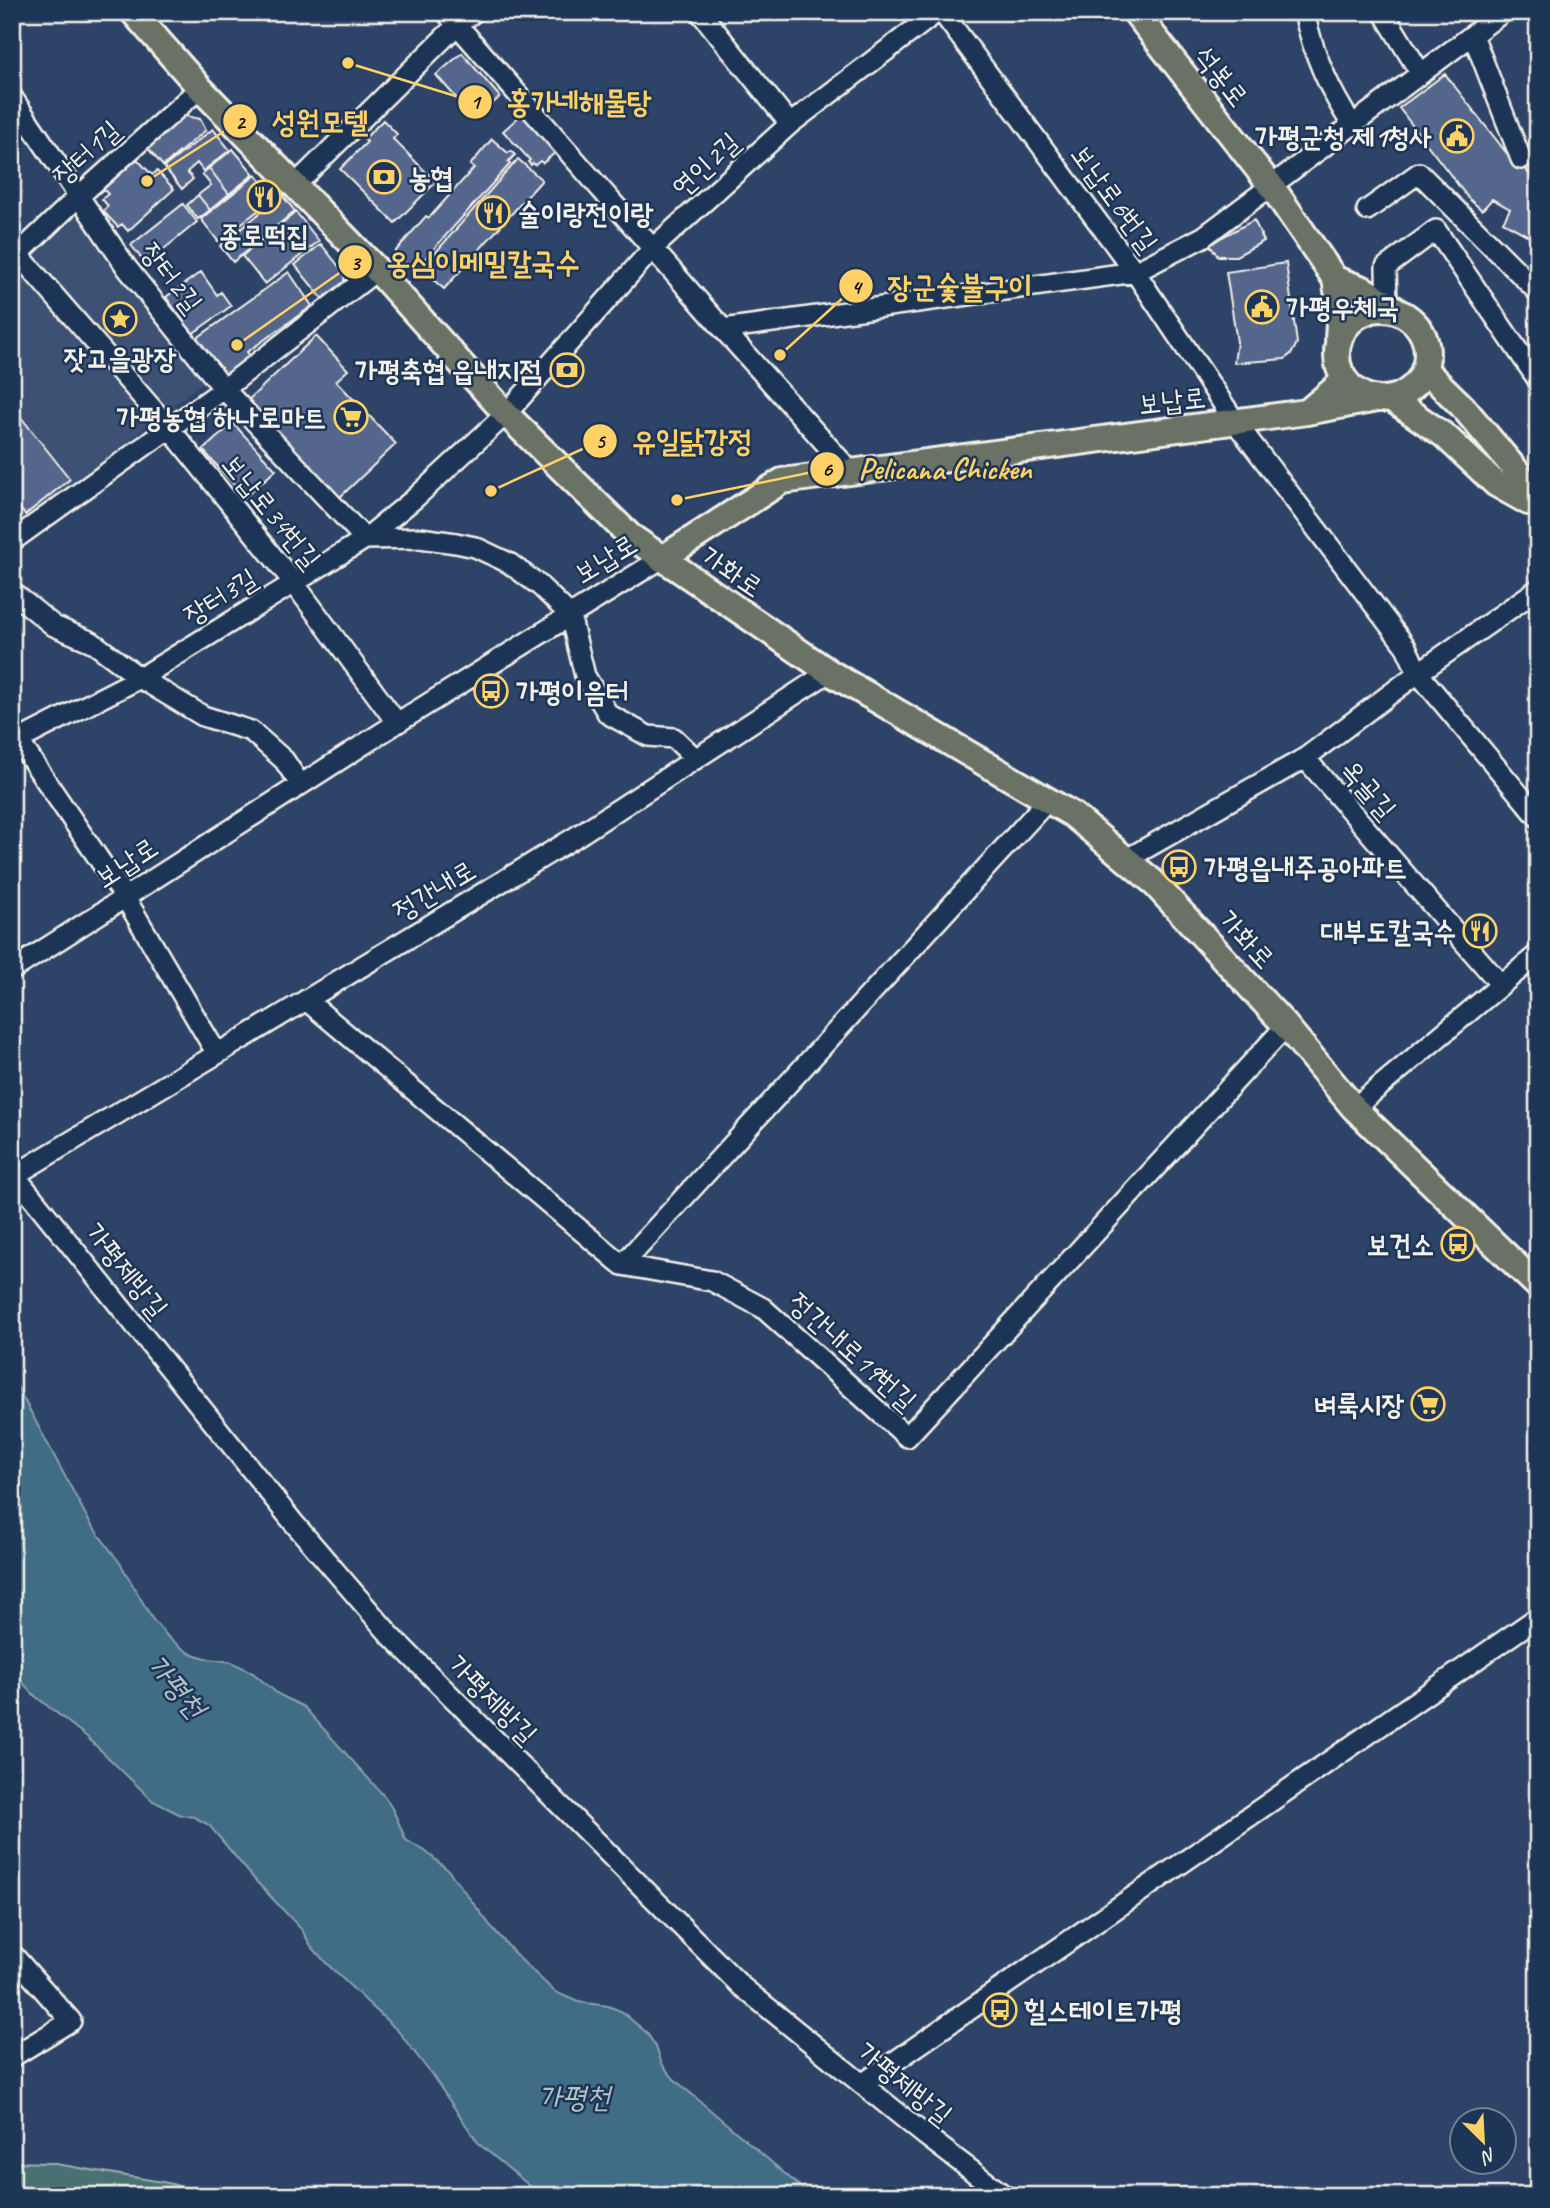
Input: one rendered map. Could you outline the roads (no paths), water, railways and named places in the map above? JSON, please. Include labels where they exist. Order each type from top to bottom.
[{"type":"main road","name":"가화로","points":[[133,12],[200,88],[377,270],[506,414],[630,536],[829,672],[1073,814],[1152,881],[1286,1026],[1354,1108],[1538,1286]]},
{"type":"main road","name":"석봉로","points":[[1135,12],[1272,187],[1335,279]]},
{"type":"main road","points":[[1384,399],[1411,388],[1424,369],[1427,348],[1424,337],[1411,319],[1363,289],[1335,279],[1340,308],[1336,354],[1338,368],[1353,390],[1365,396],[1384,399],[1445,436],[1496,484],[1533,508]]},
{"type":"main road","points":[[1339,339],[1346,326],[1357,316],[1372,310],[1394,308]]},
{"type":"main road","points":[[1424,369],[1462,406],[1520,475],[1533,508]]},
{"type":"main road","points":[[1307,412],[1345,380]]},
{"type":"main road","name":"보납로","points":[[662,559],[782,481],[1064,442],[1236,423],[1384,399]]},
{"type":"street","points":[[295,185],[452,19],[474,12]]},
{"type":"street","points":[[700,12],[790,124]]},
{"type":"street","name":"연인2길","points":[[506,414],[653,248],[790,124],[937,12]]},
{"type":"street","name":"보납로6번길","points":[[942,12],[1135,272],[1236,423],[1406,647],[1418,673]]},
{"type":"street","points":[[1304,12],[1311,44],[1341,108],[1353,126]]},
{"type":"street","points":[[1383,12],[1421,74]]},
{"type":"street","points":[[723,329],[1135,272],[1203,237],[1503,12]]},
{"type":"street","points":[[452,19],[850,471]]},
{"type":"street","points":[[1473,35],[1521,159]]},
{"type":"street","name":"장터1길","points":[[14,254],[200,88]]},
{"type":"street","name":"장터2길","points":[[12,97],[127,268],[224,389],[365,539]]},
{"type":"street","points":[[1367,210],[1419,173],[1538,292]]},
{"type":"street","points":[[1394,308],[1386,267],[1459,213]]},
{"type":"street","points":[[1436,230],[1538,380]]},
{"type":"street","name":"보납로34번길","points":[[14,254],[170,429],[294,583],[397,723]]},
{"type":"street","points":[[12,541],[224,389],[377,270]]},
{"type":"street","name":"장터3길","points":[[15,735],[140,678],[365,539],[414,499],[506,414]]},
{"type":"street","points":[[365,539],[420,538],[456,542],[475,547],[509,563],[539,585],[570,615],[585,676],[608,714],[648,736],[674,738],[696,759]]},
{"type":"street","name":"보납로","points":[[12,970],[126,899],[300,784],[662,559]]},
{"type":"street","name":"옥골길","points":[[1126,859],[1305,758],[1418,673],[1538,589]]},
{"type":"street","points":[[12,592],[54,626],[92,642],[140,678],[203,716],[251,731],[284,760],[300,784]]},
{"type":"street","name":"정간내로","points":[[13,1173],[217,1054],[574,838],[829,672]]},
{"type":"street","points":[[1418,673],[1538,817]]},
{"type":"street","points":[[15,735],[126,899],[217,1054]]},
{"type":"street","name":"옥골길","points":[[1305,758],[1501,985]]},
{"type":"street","points":[[622,1265],[1048,800]]},
{"type":"street","points":[[1354,1108],[1538,954]]},
{"type":"street","name":"정간내로19번길","points":[[306,1000],[622,1265],[712,1281],[763,1308],[907,1437],[1286,1026]]},
{"type":"street","name":"가평제방길","points":[[13,1173],[293,1522],[391,1636],[741,1986],[1005,2196]]},
{"type":"street","points":[[862,2084],[1538,1617]]},
{"type":"street","points":[[12,1954],[71,2021],[12,2057]]},
{"type":"water","name":"가평천","points":[[12,1377],[90,1523],[120,1563],[153,1620],[169,1638],[189,1653],[232,1662],[253,1673],[278,1694],[304,1707],[385,1797],[406,1840],[448,1870],[516,1955],[555,1992],[578,2002],[608,2006],[621,2011],[647,2033],[662,2064],[674,2079],[811,2196],[542,2196],[479,2144],[398,2031],[327,1964],[311,1946],[302,1930],[209,1825],[153,1801],[87,1737],[35,1696],[12,1671]]},
{"type":"place","name":"홍가네해물탕","points":[[348,63]]},
{"type":"place","name":"가평군청 제1청사","points":[[1457,136]]},
{"type":"place","name":"농협","points":[[384,177]]},
{"type":"place","name":"성원모텔","points":[[147,181]]},
{"type":"place","name":"종로떡집","points":[[264,197]]},
{"type":"place","name":"술이랑전이랑","points":[[493,213]]},
{"type":"place","name":"가평우체국","points":[[1262,307]]},
{"type":"place","name":"잣고을광장","points":[[120,319]]},
{"type":"place","name":"옹심이메밀칼국수","points":[[237,345]]},
{"type":"place","name":"장군숯불구이","points":[[780,355]]},
{"type":"place","name":"가평축협 읍내지점","points":[[567,370]]},
{"type":"place","name":"가평농협 하나로마트","points":[[351,417]]},
{"type":"place","name":"유일닭강정","points":[[491,491]]},
{"type":"place","name":"Pelicana Chicken","points":[[677,500]]},
{"type":"place","name":"가평이음터","points":[[491,691]]},
{"type":"place","name":"가평읍내주공아파트","points":[[1179,867]]},
{"type":"place","name":"대부도칼국수","points":[[1480,931]]},
{"type":"place","name":"보건소","points":[[1458,1244]]},
{"type":"place","name":"벼룩시장","points":[[1428,1404]]},
{"type":"place","name":"힐스테이트가평","points":[[1000,2010]]}]
